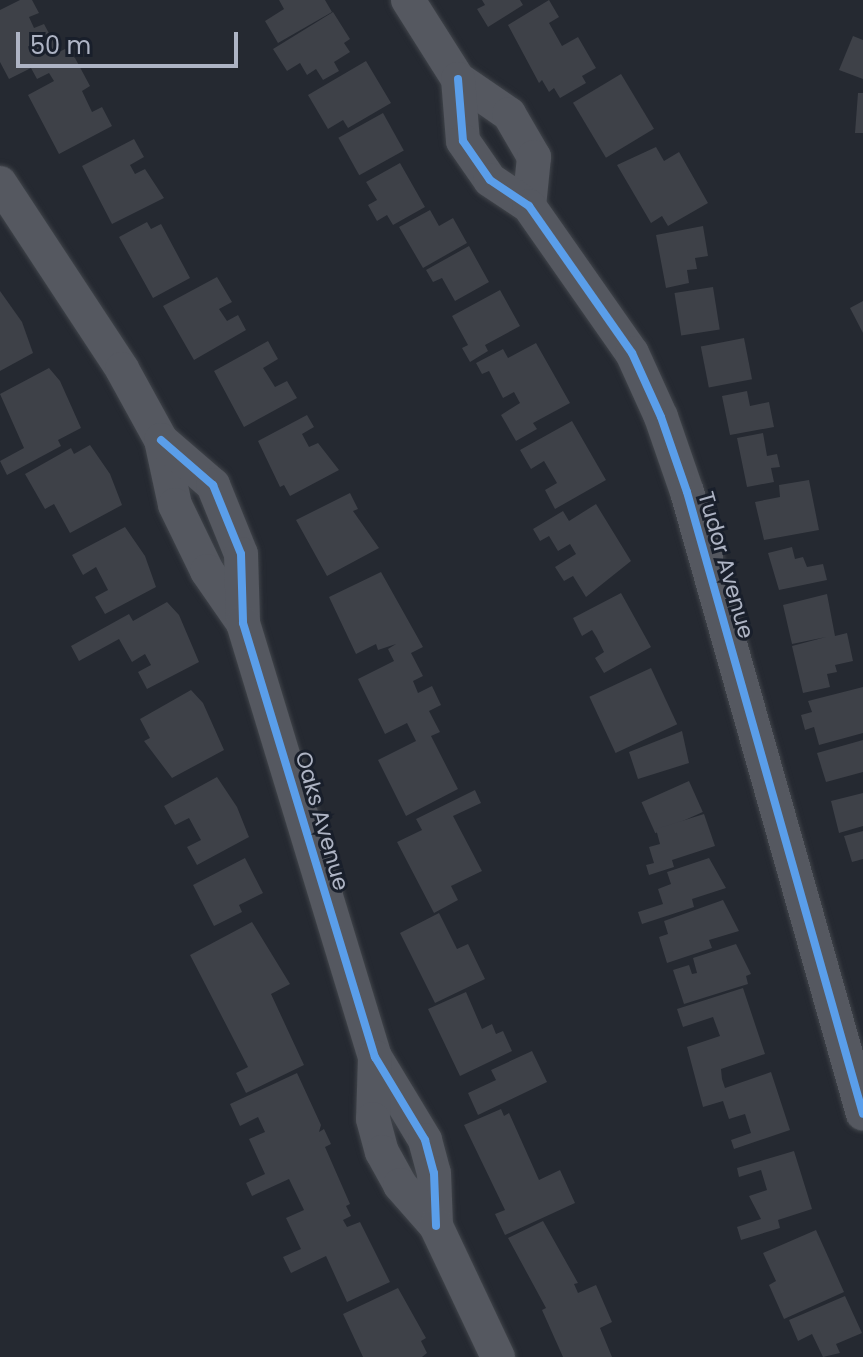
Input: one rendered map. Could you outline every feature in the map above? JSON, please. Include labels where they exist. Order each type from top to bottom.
[{"type":"street","name":"Tudor Avenue","points":[[408,0],[458,79],[509,114],[534,157],[529,206]]},
{"type":"street","name":"Tudor Avenue","points":[[458,79],[463,141],[490,180],[529,206],[632,353],[661,417],[692,507],[863,1114]]},
{"type":"street","name":"Oaks Avenue","points":[[0,183],[122,369],[161,440],[213,485],[241,554],[243,623],[375,1057],[373,1119],[382,1152],[400,1185],[436,1226],[498,1357]]},
{"type":"building","points":[[20,0],[32,0],[39,13],[29,17],[34,28],[44,24],[59,52],[65,49],[75,58],[90,86],[82,91],[92,112],[102,107],[112,126],[59,154],[28,95],[54,81],[49,73],[37,79],[31,68],[9,79],[0,62],[0,10]]},
{"type":"building","points":[[279,0],[325,0],[332,12],[278,43],[265,21],[284,9]]},
{"type":"building","points":[[482,0],[520,0],[523,5],[488,27],[477,9],[485,5]]},
{"type":"building","points":[[549,0],[559,17],[549,23],[562,46],[578,37],[596,68],[582,76],[586,83],[560,98],[554,88],[549,92],[542,80],[539,83],[508,25]]},
{"type":"building","points":[[333,12],[350,39],[344,43],[350,52],[334,62],[339,71],[323,80],[316,69],[307,75],[300,63],[287,71],[273,49]]},
{"type":"building","points":[[853,36],[863,40],[863,79],[839,70]]},
{"type":"building","points":[[366,61],[391,103],[348,128],[343,120],[328,129],[308,95]]},
{"type":"building","points":[[621,74],[654,129],[606,158],[573,103]]},
{"type":"building","points":[[858,93],[863,93],[863,133],[855,133]]},
{"type":"building","points":[[383,113],[404,151],[359,175],[338,138]]},
{"type":"building","points":[[134,139],[144,157],[130,165],[135,174],[145,169],[164,198],[112,224],[82,166]]},
{"type":"building","points":[[656,147],[664,161],[679,152],[708,203],[668,226],[662,216],[651,223],[617,165]]},
{"type":"building","points":[[400,163],[425,207],[393,225],[387,215],[377,221],[368,205],[377,200],[366,182]]},
{"type":"building","points":[[430,210],[439,226],[453,218],[467,243],[423,268],[399,227]]},
{"type":"building","points":[[147,222],[151,229],[161,224],[190,278],[153,298],[119,237]]},
{"type":"building","points":[[703,226],[708,256],[695,258],[697,269],[687,270],[689,283],[666,288],[656,235]]},
{"type":"building","points":[[469,246],[489,282],[455,301],[442,278],[433,282],[426,270]]},
{"type":"building","points":[[217,277],[232,302],[219,309],[227,321],[238,315],[246,330],[194,360],[163,306]]},
{"type":"building","points":[[713,287],[720,329],[681,336],[674,293]]},
{"type":"building","points":[[500,290],[520,326],[485,345],[488,351],[470,362],[462,348],[468,345],[452,316]]},
{"type":"building","points":[[0,291],[22,322],[33,353],[0,371]]},
{"type":"building","points":[[863,301],[863,333],[850,308]]},
{"type":"building","points":[[744,338],[752,379],[709,388],[701,346]]},
{"type":"building","points":[[268,341],[278,359],[263,368],[275,387],[287,381],[297,398],[244,427],[214,371]]},
{"type":"building","points":[[536,343],[570,403],[533,423],[537,429],[516,441],[501,415],[520,403],[514,392],[503,398],[489,371],[482,374],[476,363],[503,349],[508,358]]},
{"type":"building","points":[[49,368],[60,381],[81,428],[58,440],[61,446],[7,475],[0,461],[24,448],[0,394]]},
{"type":"building","points":[[747,391],[750,406],[769,402],[774,427],[730,435],[722,396]]},
{"type":"building","points":[[307,415],[314,427],[302,434],[309,447],[318,443],[339,470],[290,496],[284,485],[280,487],[258,441]]},
{"type":"building","points":[[572,421],[606,480],[555,509],[545,490],[557,483],[544,461],[531,469],[520,450]]},
{"type":"building","points":[[763,433],[767,456],[777,454],[780,467],[771,468],[774,482],[747,487],[737,438]]},
{"type":"building","points":[[90,445],[110,474],[122,505],[70,533],[54,504],[45,509],[25,474],[71,448],[74,454]]},
{"type":"building","points":[[809,480],[819,530],[764,540],[755,502],[780,497],[779,485]]},
{"type":"building","points":[[350,493],[358,509],[353,511],[379,548],[327,576],[296,520]]},
{"type":"building","points":[[596,504],[631,561],[586,597],[573,576],[564,581],[555,567],[576,554],[570,544],[558,551],[549,536],[540,541],[533,529],[563,511],[569,521]]},
{"type":"building","points":[[125,527],[145,556],[156,587],[105,614],[95,597],[108,590],[96,567],[83,575],[72,555]]},
{"type":"building","points":[[792,547],[795,559],[803,557],[807,567],[823,564],[827,580],[779,590],[768,553]]},
{"type":"building","points":[[381,572],[423,647],[411,653],[423,676],[413,681],[418,693],[432,686],[441,705],[429,711],[440,732],[431,736],[458,789],[406,816],[378,760],[416,741],[407,723],[385,734],[358,679],[394,661],[388,649],[396,644],[378,650],[376,644],[356,654],[329,597]]},
{"type":"building","points":[[621,593],[651,647],[604,673],[595,658],[604,652],[597,638],[592,630],[582,636],[573,618]]},
{"type":"building","points":[[827,594],[835,636],[847,633],[853,661],[835,665],[837,672],[827,674],[830,687],[803,693],[792,646],[826,637],[792,644],[783,605]]},
{"type":"building","points":[[167,602],[179,615],[199,662],[147,689],[138,672],[151,665],[145,654],[132,662],[119,639],[79,661],[71,646],[129,614],[133,621]]},
{"type":"building","points":[[651,668],[677,724],[616,753],[589,697]]},
{"type":"building","points":[[863,687],[863,733],[819,745],[814,727],[805,730],[801,715],[812,712],[808,701]]},
{"type":"building","points":[[191,690],[203,703],[224,750],[172,778],[144,741],[150,738],[140,719]]},
{"type":"building","points":[[682,731],[689,763],[638,779],[629,752]]},
{"type":"building","points":[[863,740],[863,772],[826,782],[817,753]]},
{"type":"building","points":[[217,777],[237,807],[249,837],[197,865],[187,847],[201,840],[189,818],[175,825],[164,806]]},
{"type":"building","points":[[689,781],[703,812],[655,833],[641,802]]},
{"type":"building","points":[[475,790],[481,803],[453,816],[482,871],[451,886],[458,900],[434,913],[397,842],[422,830],[416,819]]},
{"type":"building","points":[[863,793],[863,826],[839,833],[831,801]]},
{"type":"building","points":[[704,814],[715,846],[672,860],[674,867],[649,875],[646,865],[654,863],[649,847],[660,844],[656,829]]},
{"type":"building","points":[[863,831],[863,859],[852,862],[844,836]]},
{"type":"building","points":[[245,858],[263,893],[239,905],[242,912],[214,926],[193,885]]},
{"type":"building","points":[[709,858],[726,888],[692,899],[694,907],[642,924],[638,912],[663,904],[658,889],[671,884],[667,872]]},
{"type":"building","points":[[723,900],[739,931],[709,940],[712,948],[667,963],[659,937],[668,934],[664,921]]},
{"type":"building","points":[[439,913],[457,949],[468,944],[485,979],[435,1003],[400,933]]},
{"type":"building","points":[[252,922],[290,984],[271,994],[304,1065],[246,1093],[236,1073],[248,1067],[190,955]]},
{"type":"building","points":[[736,944],[751,974],[746,976],[748,984],[684,1004],[673,970],[689,965],[692,974],[697,973],[693,958]]},
{"type":"building","points":[[743,988],[765,1054],[721,1069],[722,1079],[725,1088],[771,1072],[790,1130],[734,1149],[731,1140],[751,1133],[745,1114],[729,1119],[723,1101],[703,1107],[687,1047],[720,1036],[713,1017],[683,1027],[677,1009]]},
{"type":"building","points":[[466,992],[482,1029],[492,1024],[496,1034],[503,1031],[512,1051],[460,1076],[428,1009]]},
{"type":"building","points":[[532,1051],[547,1082],[478,1115],[468,1093],[496,1080],[491,1070]]},
{"type":"building","points":[[297,1073],[321,1125],[319,1132],[324,1129],[331,1144],[325,1147],[350,1204],[346,1206],[351,1216],[343,1220],[347,1227],[360,1222],[390,1282],[347,1302],[326,1256],[291,1273],[283,1257],[301,1249],[286,1218],[304,1210],[289,1179],[252,1196],[246,1183],[265,1174],[249,1139],[265,1132],[258,1117],[240,1126],[230,1104]]},
{"type":"building","points":[[501,1109],[504,1116],[509,1113],[539,1180],[560,1170],[575,1203],[505,1235],[495,1214],[505,1210],[464,1125]]},
{"type":"building","points":[[794,1151],[812,1209],[778,1220],[780,1228],[741,1240],[737,1227],[761,1219],[749,1196],[767,1190],[761,1170],[739,1177],[737,1168]]},
{"type":"building","points":[[543,1221],[578,1283],[574,1284],[578,1293],[596,1285],[612,1322],[600,1328],[612,1357],[563,1357],[542,1310],[546,1308],[508,1238]]},
{"type":"building","points":[[816,1230],[844,1292],[784,1319],[769,1285],[776,1281],[763,1253]]},
{"type":"building","points":[[398,1288],[426,1338],[421,1341],[427,1353],[422,1357],[363,1357],[343,1314]]},
{"type":"building","points":[[845,1296],[862,1333],[836,1344],[840,1353],[823,1357],[812,1334],[798,1341],[789,1320]]},
{"type":"cycle path","points":[[458,79],[463,141],[490,180],[529,206],[632,353],[661,417],[687,492],[863,1114]]},
{"type":"cycle path","points":[[161,440],[213,485],[241,554],[243,623],[375,1057],[425,1140],[434,1173],[436,1226]]}]
